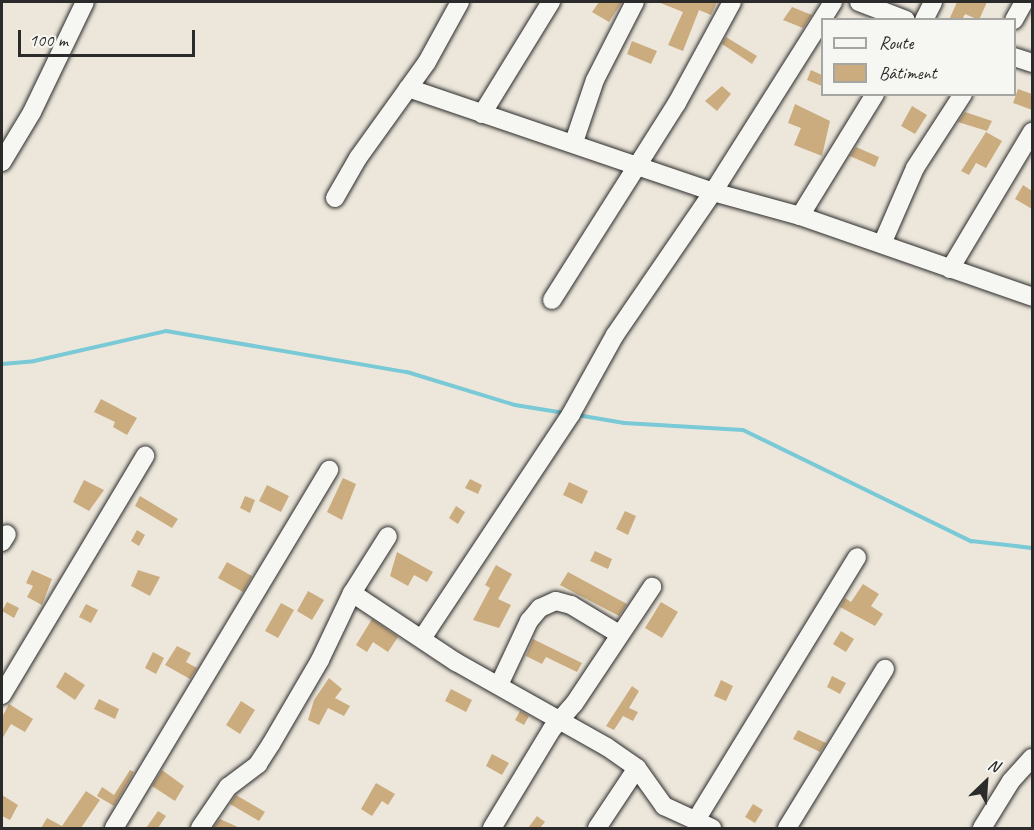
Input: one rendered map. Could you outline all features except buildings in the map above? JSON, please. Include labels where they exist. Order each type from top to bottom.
[{"type":"street","points":[[2,162],[37,102],[85,2]]},
{"type":"street","points":[[335,198],[408,88],[460,2]]},
{"type":"street","points":[[482,114],[551,2]]},
{"type":"street","points":[[574,142],[596,80],[635,2]]},
{"type":"street","points":[[552,300],[708,51],[732,2]]},
{"type":"street","points":[[823,18],[833,2]]},
{"type":"street","points":[[859,2],[901,18]]},
{"type":"street","points":[[925,18],[933,2]]},
{"type":"street","points":[[1015,18],[1024,2]]},
{"type":"street","points":[[423,637],[572,414],[615,335],[713,192],[821,21]]},
{"type":"street","points":[[1016,58],[1032,63]]},
{"type":"street","points":[[408,88],[482,114],[574,142],[713,192],[800,216],[950,269],[1031,294]]},
{"type":"street","points":[[800,216],[874,96]]},
{"type":"street","points":[[882,244],[915,168],[962,96]]},
{"type":"street","points":[[950,269],[1032,132]]},
{"type":"street","points":[[2,695],[145,456]]},
{"type":"street","points":[[114,828],[329,470]]},
{"type":"street","points":[[200,828],[228,787],[258,764],[271,744],[320,660],[352,593],[388,536]]},
{"type":"street","points":[[352,593],[423,637],[456,662],[560,719],[637,768],[664,806],[704,824],[857,557]]},
{"type":"street","points":[[492,828],[560,719],[651,587]]},
{"type":"street","points":[[499,685],[530,621],[548,604],[556,601],[571,604],[620,634]]},
{"type":"street","points":[[787,828],[885,669]]},
{"type":"street","points":[[982,828],[1011,781],[1032,758]]},
{"type":"street","points":[[597,828],[637,768]]},
{"type":"waterway","points":[[2,364],[34,361],[166,331],[407,372],[515,405],[564,413]]},
{"type":"waterway","points":[[577,415],[624,423],[743,430],[971,541],[1032,548]]}]
